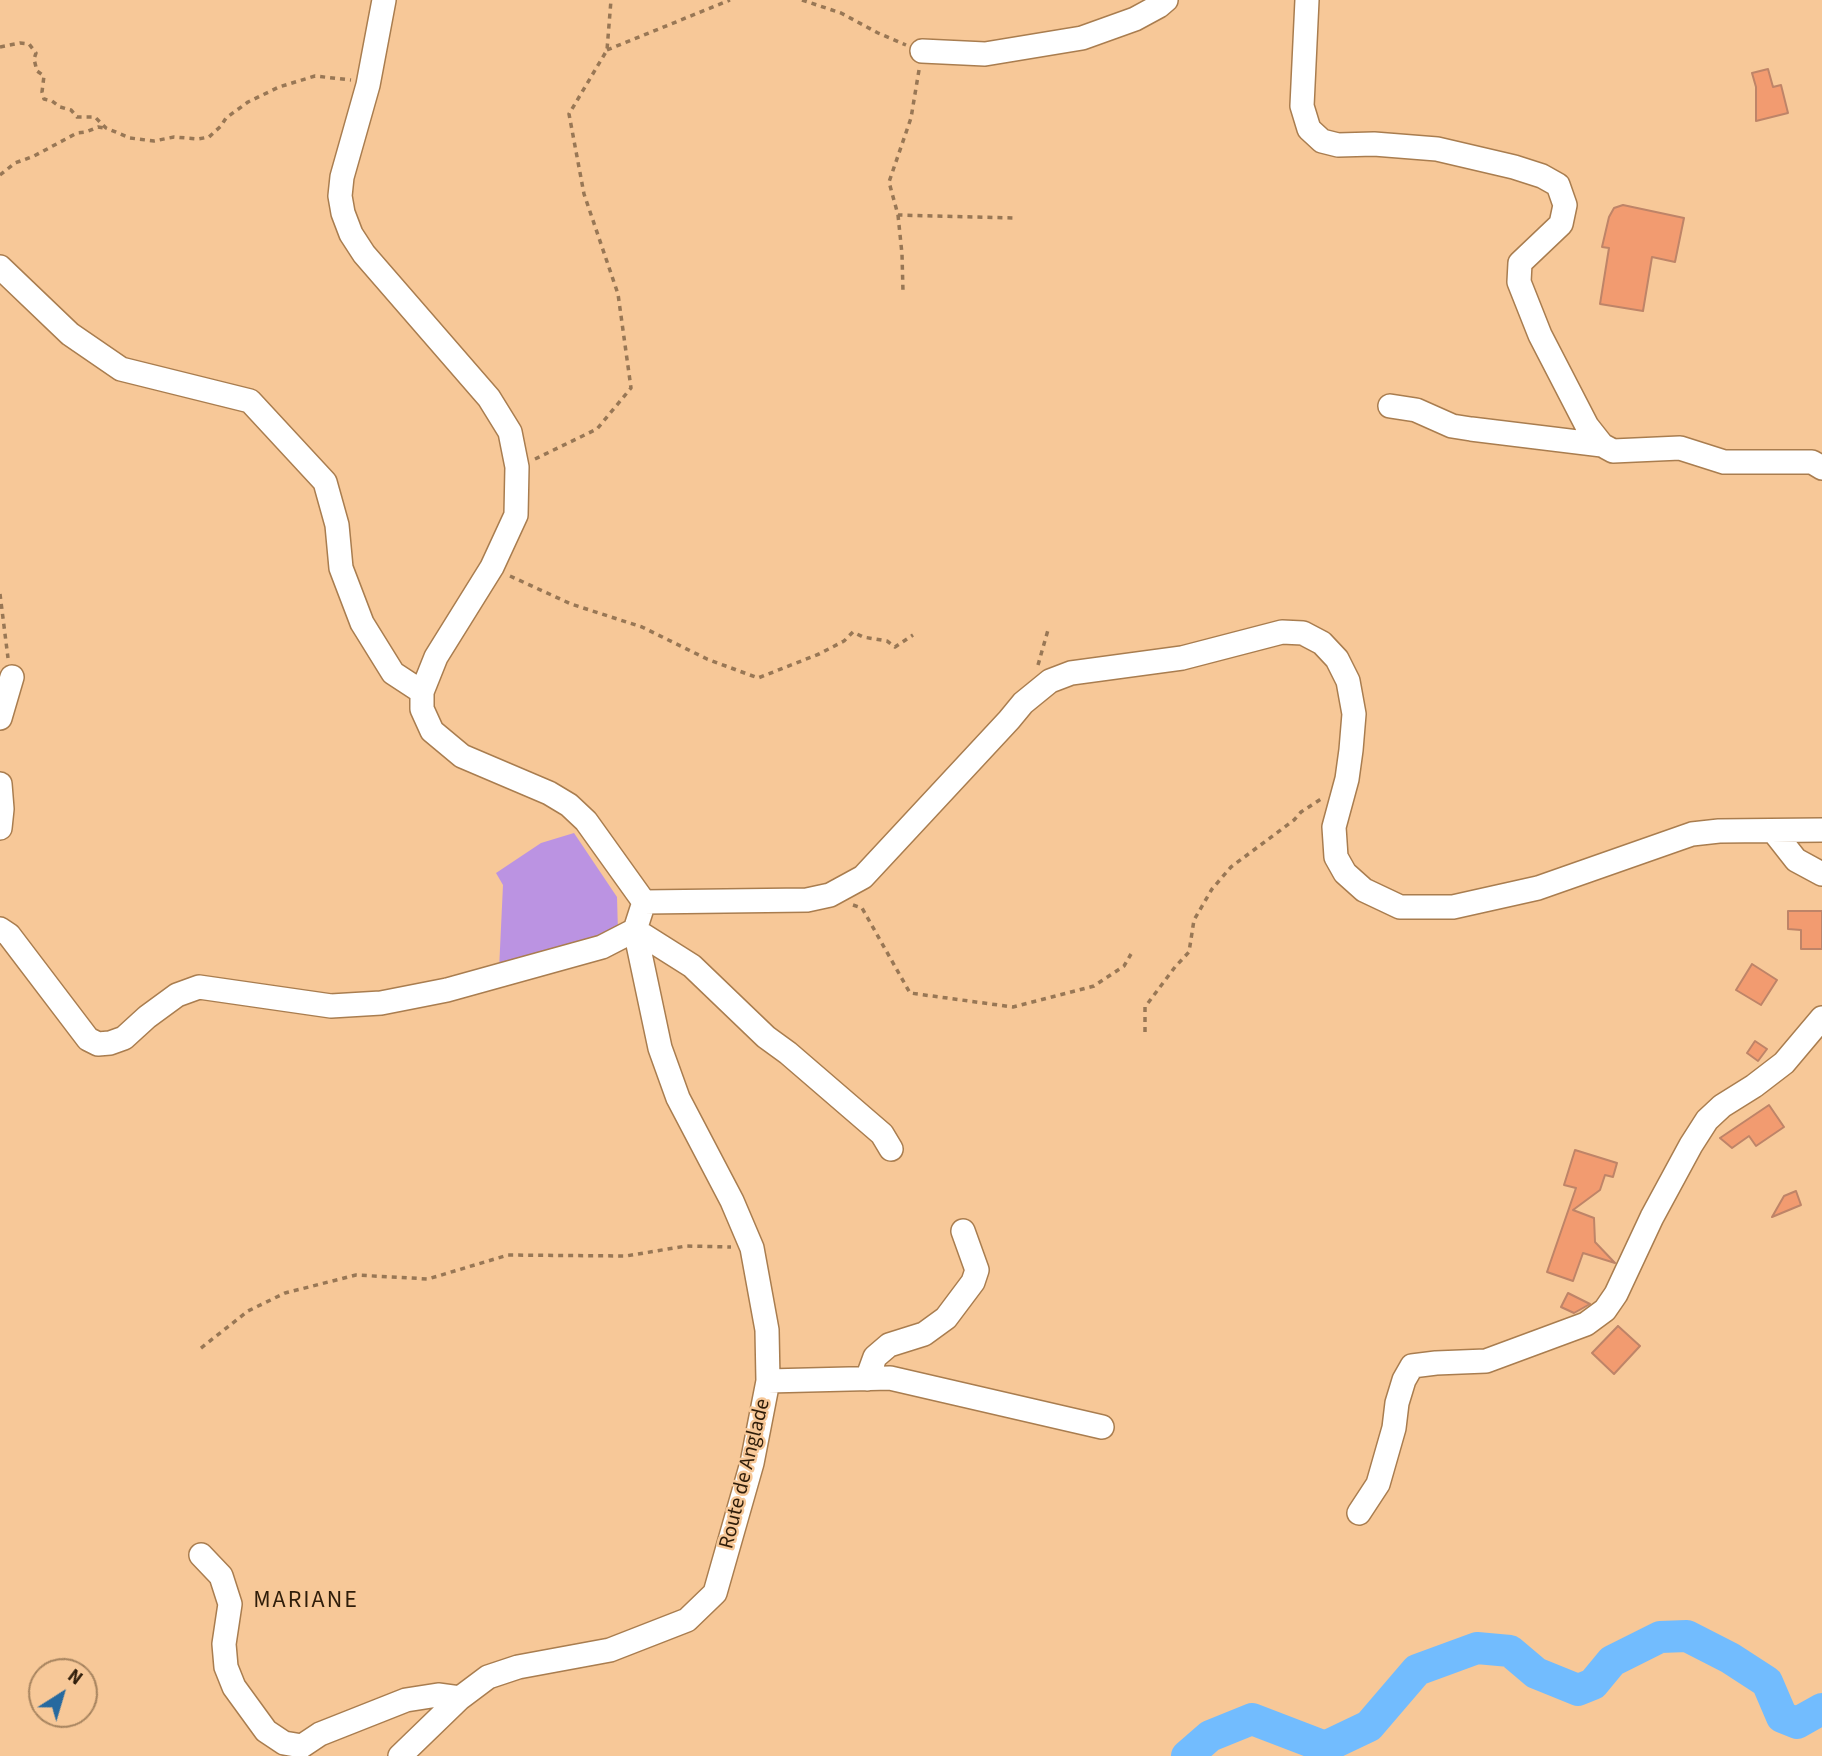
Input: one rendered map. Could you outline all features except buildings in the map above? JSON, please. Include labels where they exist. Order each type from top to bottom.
[{"type":"street","points":[[384,0],[368,85],[342,177],[340,196],[343,213],[364,254],[489,398],[510,432],[517,467],[516,515],[492,567],[436,657],[422,691],[422,709],[432,732],[462,756],[549,793],[569,805],[586,821],[644,902]]},
{"type":"street","points":[[922,51],[985,54],[1082,38],[1135,19],[1166,0]]},
{"type":"street","points":[[1307,0],[1302,106],[1309,130],[1322,141],[1338,145],[1374,144],[1437,149],[1514,167],[1542,176],[1558,185],[1565,205],[1561,224],[1520,263],[1519,282],[1540,335],[1587,426],[1602,445]]},
{"type":"street","points":[[0,267],[70,334],[121,369],[250,401],[325,482],[337,525],[341,568],[362,623],[393,673],[422,691]]},
{"type":"street","points":[[1390,406],[1416,410],[1452,426],[1602,445],[1614,451],[1680,448],[1724,462],[1812,462],[1822,468]]},
{"type":"street","points":[[644,902],[807,900],[830,895],[863,877],[1038,689],[1050,681],[1071,673],[1182,658],[1282,632],[1303,633],[1322,643],[1337,659],[1349,681],[1354,714],[1347,779],[1334,827],[1336,857],[1345,873],[1364,890],[1400,907],[1453,907],[1538,888],[1692,834],[1719,831],[1822,830]]},
{"type":"street","points":[[0,718],[12,677]]},
{"type":"street","points":[[0,785],[0,828]]},
{"type":"street","points":[[1774,832],[1796,860],[1822,874]]},
{"type":"street","points":[[0,929],[9,934],[88,1039],[98,1044],[124,1038],[177,995],[200,987],[331,1006],[381,1003],[447,990],[602,947],[635,930],[644,902]]},
{"type":"street","points":[[635,930],[692,966],[766,1037],[882,1134],[891,1149]]},
{"type":"street","name":"Route de Anglade","points":[[401,1756],[460,1698],[488,1677],[518,1667],[610,1650],[687,1620],[715,1593],[752,1463],[768,1381],[767,1330],[752,1248],[732,1201],[678,1098],[660,1048],[635,930]]},
{"type":"street","points":[[1359,1513],[1378,1484],[1394,1428],[1397,1403],[1404,1380],[1412,1366],[1486,1361],[1586,1324],[1605,1310],[1616,1294],[1651,1217],[1707,1120],[1722,1106],[1784,1063],[1822,1018]]},
{"type":"street","points":[[867,1378],[875,1357],[889,1345],[925,1334],[946,1318],[973,1282],[977,1270],[963,1231]]},
{"type":"street","points":[[768,1381],[890,1378],[1102,1427]]},
{"type":"street","points":[[201,1555],[221,1576],[230,1604],[224,1644],[226,1667],[234,1687],[266,1731],[284,1743],[302,1746],[320,1734],[406,1700],[438,1695],[460,1698]]},
{"type":"path","points":[[517,467],[597,429],[631,388],[618,294],[583,194],[569,114],[607,50],[611,0]]},
{"type":"path","points":[[607,50],[730,0]]},
{"type":"path","points":[[802,0],[841,13],[878,33],[922,51],[911,118],[889,182],[898,215],[903,292]]},
{"type":"path","points":[[0,47],[29,44],[37,53],[34,59],[37,71],[44,76],[44,99],[71,110],[77,117],[95,117],[106,128]]},
{"type":"path","points":[[0,175],[15,163],[77,133],[98,127],[130,138],[154,141],[185,136],[198,139],[209,137],[226,118],[248,102],[279,87],[315,76],[343,78],[368,85]]},
{"type":"path","points":[[898,215],[1013,218]]},
{"type":"path","points":[[492,567],[571,604],[642,627],[707,659],[758,678],[820,653],[844,641],[853,632],[863,637],[887,641],[895,647],[913,635]]},
{"type":"path","points":[[0,594],[5,647],[12,677]]},
{"type":"path","points":[[1038,689],[1038,661],[1048,631]]},
{"type":"path","points":[[1144,1032],[1145,1007],[1174,967],[1189,952],[1194,920],[1212,889],[1231,867],[1347,779]]},
{"type":"path","points":[[841,889],[854,905],[862,908],[909,993],[1013,1007],[1094,986],[1124,966],[1131,954]]},
{"type":"path","points":[[201,1348],[248,1311],[285,1293],[356,1275],[429,1279],[508,1255],[626,1256],[686,1246],[752,1248]]},
{"type":"shaded area","points":[[574,833],[617,897],[618,932],[499,970],[503,885],[496,873],[541,843]]},
{"type":"waterway","points":[[1187,1756],[1210,1736],[1252,1719],[1325,1747],[1369,1726],[1417,1670],[1477,1648],[1510,1651],[1536,1673],[1578,1690],[1593,1684],[1612,1661],[1660,1637],[1687,1636],[1730,1658],[1767,1682],[1782,1717],[1797,1723],[1822,1709]]},
{"type":"district","name":"MARIANE","points":[[306,1602]]}]
